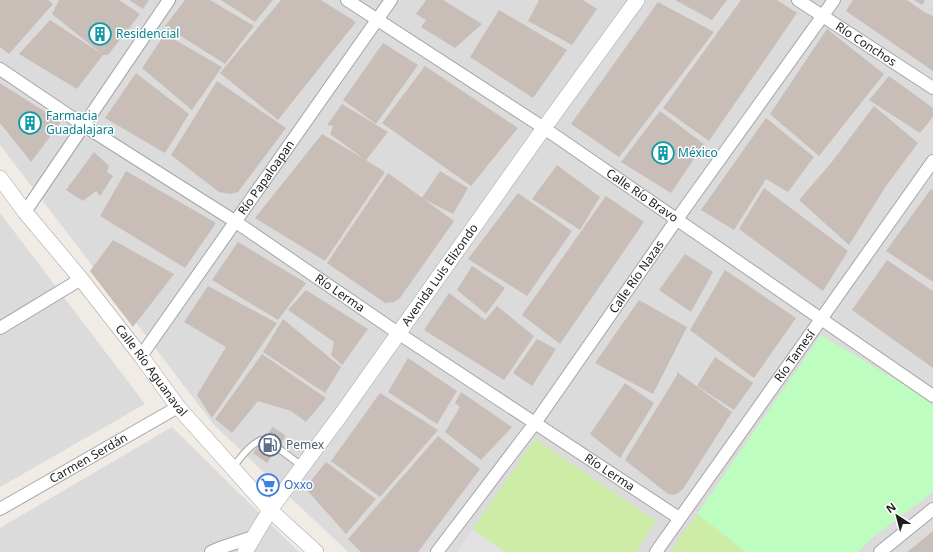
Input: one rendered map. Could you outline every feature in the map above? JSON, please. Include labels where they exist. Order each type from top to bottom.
[{"type":"street","points":[[25,212],[169,0]]},
{"type":"street","name":"Calle Río Bravo","points":[[347,0],[544,128],[933,396]]},
{"type":"street","name":"Río Papaloapan","points":[[141,356],[392,0]]},
{"type":"street","name":"Avenida Luis Elizondo","points":[[245,552],[270,510],[340,416],[398,333],[477,225],[544,128],[637,0]]},
{"type":"street","name":"Río Conchos","points":[[798,0],[933,88]]},
{"type":"street","name":"Calle Río Nazas","points":[[438,552],[535,423],[677,219],[834,0]]},
{"type":"street","name":"Río Lerma","points":[[0,69],[83,126],[236,222],[398,333],[679,518]]},
{"type":"street","name":"Río Tamesí","points":[[656,552],[933,161]]},
{"type":"street","name":"Calle Río Aguanaval","points":[[0,178],[25,212],[81,279],[141,356],[178,408],[270,510],[316,552]]},
{"type":"street","points":[[0,328],[81,279]]},
{"type":"street","name":"Carmen Serdán","points":[[0,509],[178,408]]},
{"type":"street","points":[[880,552],[933,508]]},
{"type":"street","points":[[211,552],[253,537]]},
{"type":"lane","points":[[232,468],[255,443],[261,440],[274,445],[302,466]]},
{"type":"shaded area","name":"México","points":[[0,0],[933,0],[933,552],[348,552],[214,425],[0,145]]},
{"type":"shaded area","points":[[0,213],[145,404],[0,487]]},
{"type":"shaded area","points":[[172,427],[299,552],[0,552],[0,528]]},
{"type":"shaded area","points":[[473,529],[504,552],[457,552]]},
{"type":"green space","points":[[821,335],[906,386],[933,405],[933,492],[873,537],[858,552],[746,552],[697,514]]},
{"type":"green space","points":[[535,439],[656,521],[636,552],[504,552],[473,529]]},
{"type":"green space","points":[[697,514],[746,552],[670,552]]},
{"type":"building","points":[[0,0],[48,0],[53,4],[9,54],[0,47]]},
{"type":"building","points":[[59,0],[119,0],[140,14],[108,55],[103,55],[77,89],[19,54],[50,20],[102,54],[52,14]]},
{"type":"building","points":[[129,0],[149,0],[143,9]]},
{"type":"building","points":[[185,0],[210,0],[254,26],[225,64],[165,26]]},
{"type":"building","points":[[221,0],[273,0],[255,22]]},
{"type":"building","points":[[281,0],[321,0],[356,22],[278,120],[220,73]]},
{"type":"building","points":[[426,0],[443,0],[482,24],[455,48],[421,27],[426,20],[416,14]]},
{"type":"building","points":[[539,0],[583,0],[597,9],[572,45],[528,21]]},
{"type":"building","points":[[675,0],[727,0],[712,20]]},
{"type":"building","points":[[741,0],[777,0],[797,13],[709,141],[663,108]]},
{"type":"building","points":[[853,0],[907,0],[924,12],[933,16],[933,71],[846,11]]},
{"type":"building","points":[[914,0],[925,0],[922,5]]},
{"type":"building","points":[[658,2],[714,32],[619,157],[571,124]]},
{"type":"building","points":[[499,10],[567,50],[533,98],[470,57]]},
{"type":"building","points":[[827,29],[884,74],[819,156],[770,114]]},
{"type":"building","points":[[165,34],[222,67],[192,110],[142,68]]},
{"type":"building","points":[[383,43],[418,65],[376,124],[343,100]]},
{"type":"building","points":[[425,66],[518,128],[471,186],[382,123]]},
{"type":"building","points":[[136,73],[189,114],[165,153],[105,118]]},
{"type":"building","points":[[889,76],[933,108],[933,117],[920,133],[869,100]]},
{"type":"building","points":[[217,81],[286,128],[238,192],[230,194],[219,192],[171,155]]},
{"type":"building","name":"Farmacia Guadalajara","points":[[0,83],[61,122],[31,162],[0,123]]},
{"type":"building","points":[[342,104],[388,132],[366,160],[385,172],[325,261],[255,218],[322,134],[364,159],[330,134],[333,126],[327,125]]},
{"type":"building","points":[[874,106],[918,143],[886,186],[849,245],[799,200],[831,163]]},
{"type":"building","name":"México","points":[[660,111],[704,144],[671,193],[621,162]]},
{"type":"building","points":[[766,118],[814,157],[788,192],[766,179],[734,230],[701,210]]},
{"type":"building","points":[[94,152],[109,166],[107,172],[113,176],[100,196],[96,191],[83,201],[66,190]]},
{"type":"building","points":[[557,165],[600,197],[580,230],[532,199]]},
{"type":"building","points":[[126,171],[216,223],[185,268],[100,216]]},
{"type":"building","points":[[440,171],[468,188],[453,214],[422,198]]},
{"type":"building","points":[[388,173],[454,221],[400,298],[394,302],[385,303],[327,263]]},
{"type":"building","points":[[764,188],[848,251],[823,291],[739,229]]},
{"type":"building","points":[[931,189],[933,190],[933,282],[886,251]]},
{"type":"building","points":[[518,193],[572,231],[527,296],[468,259]]},
{"type":"building","points":[[606,196],[644,222],[560,344],[522,315]]},
{"type":"building","points":[[113,240],[174,274],[133,327],[90,271]]},
{"type":"building","points":[[238,242],[306,283],[278,320],[212,280]]},
{"type":"building","points":[[685,254],[713,272],[691,312],[659,290]]},
{"type":"building","points":[[887,260],[933,291],[933,368],[852,310]]},
{"type":"building","points":[[472,266],[505,288],[486,314],[457,290]]},
{"type":"building","points":[[725,270],[796,318],[754,378],[690,330]]},
{"type":"building","points":[[208,286],[277,323],[212,418],[197,395],[226,347],[184,322]]},
{"type":"building","points":[[306,290],[368,329],[342,365],[331,355],[334,342],[288,310]]},
{"type":"building","points":[[449,293],[485,320],[497,306],[534,336],[504,380],[424,330]]},
{"type":"building","points":[[639,300],[687,327],[653,394],[595,363]]},
{"type":"building","points":[[283,319],[341,367],[325,393],[263,352]]},
{"type":"building","points":[[537,339],[556,349],[532,386],[513,373]]},
{"type":"building","points":[[262,354],[326,398],[306,422],[291,411],[258,401],[232,433],[215,419]]},
{"type":"building","points":[[715,357],[753,383],[734,410],[697,386]]},
{"type":"building","points":[[408,358],[457,391],[437,424],[388,392]]},
{"type":"building","points":[[677,372],[732,412],[683,489],[675,495],[668,494],[625,460],[677,375]]},
{"type":"building","points":[[625,383],[654,403],[620,458],[590,434]]},
{"type":"building","points":[[461,392],[512,427],[481,460],[445,432],[460,407],[455,403]]},
{"type":"building","points":[[380,393],[438,430],[380,497],[331,461]]},
{"type":"building","name":"Pemex","points":[[273,427],[286,436],[267,463],[253,453]]},
{"type":"building","points":[[438,436],[480,469],[418,552],[361,552],[348,539]]},
{"type":"building","points":[[326,462],[376,499],[346,534],[305,488]]},
{"type":"building","points":[[933,531],[933,552],[907,552],[916,545]]},
{"type":"place","name":"Residencial","points":[[100,34]]},
{"type":"place","name":"Farmacia Guadalajara","points":[[30,123]]},
{"type":"place","name":"México","points":[[663,153]]},
{"type":"place","name":"Pemex","points":[[270,445]]},
{"type":"place","name":"Oxxo","points":[[268,485]]}]
